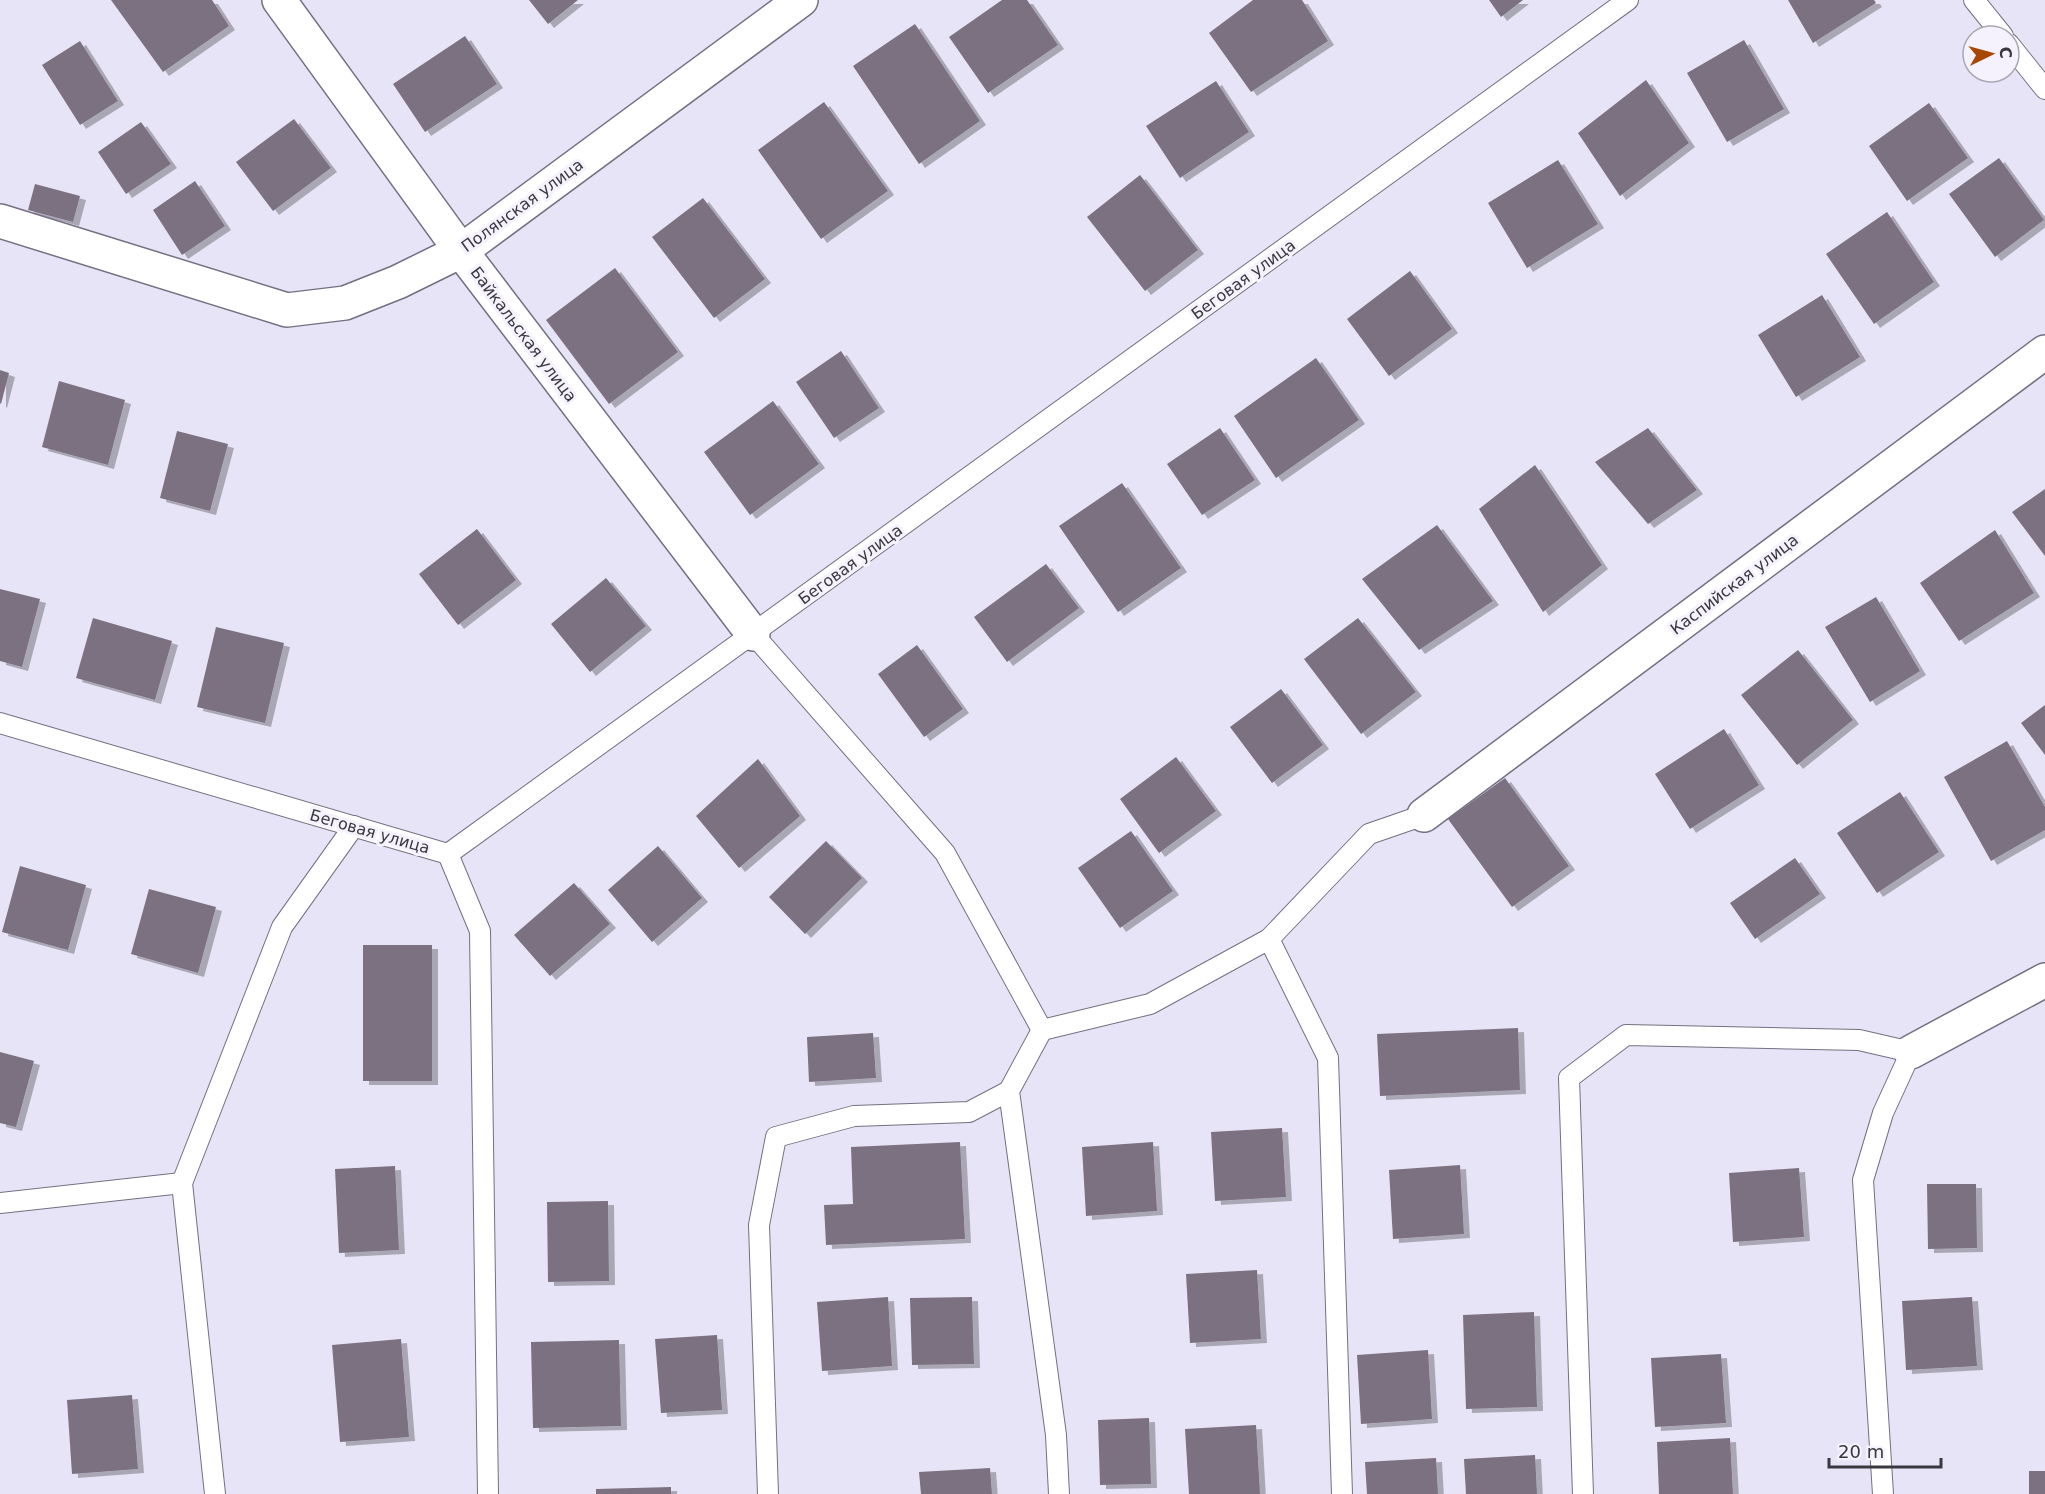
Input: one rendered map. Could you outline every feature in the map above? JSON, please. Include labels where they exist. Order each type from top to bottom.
[{"type":"street","name":"Байкальская улица","points":[[279,0],[461,251],[753,634]]},
{"type":"street","name":"Полянская улица","points":[[0,221],[287,310],[345,303],[398,282],[461,251],[801,0]]},
{"type":"street","name":"Каспийская улица","points":[[1424,815],[2045,352]]},
{"type":"street","points":[[1911,1052],[2045,980]]},
{"type":"lane","name":"Беговая улица","points":[[0,723],[448,854],[1628,0]]},
{"type":"lane","points":[[1974,0],[1993,24]]},
{"type":"lane","points":[[2021,59],[2045,89]]},
{"type":"lane","points":[[753,634],[945,853],[1042,1030]]},
{"type":"lane","points":[[768,1494],[759,1225],[776,1137],[854,1116],[969,1112],[1009,1091],[1042,1030],[1150,1004],[1269,939],[1369,834],[1424,815]]},
{"type":"lane","points":[[215,1494],[182,1183],[282,927],[354,826]]},
{"type":"lane","points":[[448,854],[480,931],[489,1494]]},
{"type":"lane","points":[[1269,939],[1328,1058],[1342,1494]]},
{"type":"lane","points":[[1583,1494],[1569,1078],[1626,1035],[1859,1040],[1911,1052],[1883,1113],[1863,1179],[1882,1494]]},
{"type":"lane","points":[[1009,1091],[1056,1435],[1059,1494]]},
{"type":"lane","points":[[0,1203],[182,1183]]},
{"type":"building","points":[[111,0],[212,0],[229,26],[163,72]]},
{"type":"building","points":[[529,0],[578,0],[548,24]]},
{"type":"building","points":[[1002,0],[1027,0],[1058,45],[988,93],[949,37]]},
{"type":"building","points":[[1253,0],[1302,0],[1328,41],[1251,92],[1209,33]]},
{"type":"building","points":[[1489,0],[1523,0],[1501,17]]},
{"type":"building","points":[[1788,0],[1874,0],[1876,3],[1813,43]]},
{"type":"building","points":[[915,24],[980,121],[919,164],[853,66]]},
{"type":"building","points":[[465,36],[497,84],[425,132],[393,84]]},
{"type":"building","points":[[1744,40],[1784,109],[1727,142],[1687,73]]},
{"type":"building","points":[[80,41],[118,101],[80,125],[42,65]]},
{"type":"building","points":[[1646,80],[1689,143],[1620,196],[1578,133]]},
{"type":"building","points":[[1216,81],[1249,132],[1180,178],[1146,126]]},
{"type":"building","points":[[824,102],[888,191],[821,239],[758,150]]},
{"type":"building","points":[[1929,103],[1968,158],[1907,201],[1869,146]]},
{"type":"building","points":[[294,119],[331,168],[273,211],[236,162]]},
{"type":"building","points":[[141,122],[171,164],[126,194],[98,152]]},
{"type":"building","points":[[1999,158],[2044,220],[1995,257],[1949,194]]},
{"type":"building","points":[[1558,160],[1598,224],[1527,268],[1488,203]]},
{"type":"building","points":[[1140,175],[1198,250],[1145,291],[1087,217]]},
{"type":"building","points":[[195,181],[225,226],[182,255],[153,210]]},
{"type":"building","points":[[35,184],[80,196],[73,222],[28,210]]},
{"type":"building","points":[[703,198],[765,279],[714,318],[652,237]]},
{"type":"building","points":[[1887,212],[1934,282],[1874,324],[1826,254]]},
{"type":"building","points":[[615,268],[678,352],[609,404],[546,320]]},
{"type":"building","points":[[1410,271],[1452,329],[1389,376],[1347,319]]},
{"type":"building","points":[[1822,295],[1860,357],[1796,397],[1758,335]]},
{"type":"building","points":[[841,351],[879,408],[834,438],[796,382]]},
{"type":"building","points":[[1316,358],[1359,420],[1276,478],[1234,416]]},
{"type":"building","points":[[0,370],[9,373],[1,404],[0,403]]},
{"type":"building","points":[[59,381],[125,400],[108,465],[42,447]]},
{"type":"building","points":[[773,401],[819,464],[750,515],[704,452]]},
{"type":"building","points":[[1220,428],[1255,480],[1202,515],[1167,464]]},
{"type":"building","points":[[1648,428],[1697,490],[1648,524],[1595,462]]},
{"type":"building","points":[[177,431],[228,444],[210,511],[160,498]]},
{"type":"building","points":[[1535,465],[1602,565],[1543,612],[1479,509]]},
{"type":"building","points":[[1122,483],[1181,568],[1118,612],[1059,526]]},
{"type":"building","points":[[2045,489],[2045,556],[2012,512]]},
{"type":"building","points":[[1437,525],[1493,601],[1419,650],[1362,579]]},
{"type":"building","points":[[477,529],[516,580],[458,625],[419,574]]},
{"type":"building","points":[[1995,530],[2034,593],[1959,641],[1920,583]]},
{"type":"building","points":[[1046,564],[1079,608],[1007,662],[974,617]]},
{"type":"building","points":[[606,578],[646,626],[590,672],[551,624]]},
{"type":"building","points":[[0,589],[40,599],[22,667],[0,661]]},
{"type":"building","points":[[1876,597],[1920,671],[1870,702],[1825,627]]},
{"type":"building","points":[[93,618],[172,641],[155,700],[76,678]]},
{"type":"building","points":[[1358,618],[1416,692],[1361,734],[1304,659]]},
{"type":"building","points":[[216,627],[284,643],[265,723],[197,707]]},
{"type":"building","points":[[917,645],[963,709],[924,737],[878,674]]},
{"type":"building","points":[[1798,650],[1853,720],[1797,765],[1741,695]]},
{"type":"building","points":[[1281,689],[1323,745],[1272,783],[1230,727]]},
{"type":"building","points":[[2045,705],[2045,755],[2021,723]]},
{"type":"building","points":[[1724,729],[1759,785],[1690,829],[1655,774]]},
{"type":"building","points":[[2007,741],[2045,807],[2045,830],[1991,861],[1944,777]]},
{"type":"building","points":[[1176,757],[1216,811],[1159,853],[1120,799]]},
{"type":"building","points":[[758,759],[800,816],[739,868],[696,816]]},
{"type":"building","points":[[1505,778],[1569,866],[1512,907],[1448,819]]},
{"type":"building","points":[[1900,792],[1939,852],[1877,893],[1837,833]]},
{"type":"building","points":[[1131,831],[1173,891],[1120,928],[1078,868]]},
{"type":"building","points":[[826,841],[862,878],[805,934],[769,897]]},
{"type":"building","points":[[658,846],[702,898],[652,942],[608,890]]},
{"type":"building","points":[[1795,858],[1820,894],[1755,939],[1730,903]]},
{"type":"building","points":[[20,866],[86,885],[68,950],[2,932]]},
{"type":"building","points":[[574,883],[610,924],[550,976],[514,935]]},
{"type":"building","points":[[149,889],[216,907],[198,973],[131,954]]},
{"type":"building","points":[[363,945],[432,945],[432,1081],[363,1081]]},
{"type":"building","points":[[1518,1028],[1520,1090],[1380,1096],[1377,1034]]},
{"type":"building","points":[[873,1033],[876,1078],[809,1082],[807,1037]]},
{"type":"building","points":[[0,1052],[34,1061],[16,1127],[0,1123]]},
{"type":"building","points":[[1282,1128],[1286,1197],[1215,1201],[1211,1132]]},
{"type":"building","points":[[960,1142],[965,1239],[826,1245],[824,1205],[853,1204],[851,1147]]},
{"type":"building","points":[[1153,1142],[1157,1211],[1086,1216],[1082,1147]]},
{"type":"building","points":[[1460,1165],[1464,1234],[1393,1239],[1389,1170]]},
{"type":"building","points":[[395,1166],[399,1250],[339,1253],[335,1169]]},
{"type":"building","points":[[1799,1168],[1804,1237],[1733,1242],[1729,1173]]},
{"type":"building","points":[[1927,1184],[1976,1184],[1977,1248],[1928,1249]]},
{"type":"building","points":[[608,1201],[609,1281],[548,1282],[547,1202]]},
{"type":"building","points":[[1257,1270],[1261,1339],[1190,1343],[1186,1274]]},
{"type":"building","points":[[888,1297],[892,1366],[822,1371],[817,1302]]},
{"type":"building","points":[[972,1297],[974,1364],[912,1365],[910,1298]]},
{"type":"building","points":[[1972,1297],[1977,1366],[1906,1370],[1902,1301]]},
{"type":"building","points":[[1534,1312],[1537,1407],[1466,1409],[1463,1315]]},
{"type":"building","points":[[717,1335],[722,1410],[661,1413],[655,1339]]},
{"type":"building","points":[[401,1339],[409,1437],[340,1442],[332,1345]]},
{"type":"building","points":[[619,1340],[621,1426],[533,1428],[531,1342]]},
{"type":"building","points":[[1428,1350],[1432,1419],[1361,1424],[1357,1355]]},
{"type":"building","points":[[1721,1354],[1726,1423],[1655,1427],[1651,1358]]},
{"type":"building","points":[[132,1395],[138,1469],[72,1474],[67,1400]]},
{"type":"building","points":[[1149,1418],[1151,1484],[1100,1485],[1098,1420]]},
{"type":"building","points":[[1256,1425],[1260,1494],[1189,1494],[1185,1429]]},
{"type":"building","points":[[1730,1438],[1733,1494],[1659,1494],[1657,1442]]},
{"type":"building","points":[[1535,1455],[1537,1494],[1466,1494],[1464,1459]]},
{"type":"building","points":[[1436,1458],[1438,1494],[1367,1494],[1365,1462]]},
{"type":"building","points":[[990,1468],[992,1494],[921,1494],[919,1472]]},
{"type":"building","points":[[2029,1471],[2045,1471],[2045,1494],[2029,1494]]},
{"type":"building","points":[[671,1487],[671,1494],[596,1494],[596,1489]]}]
